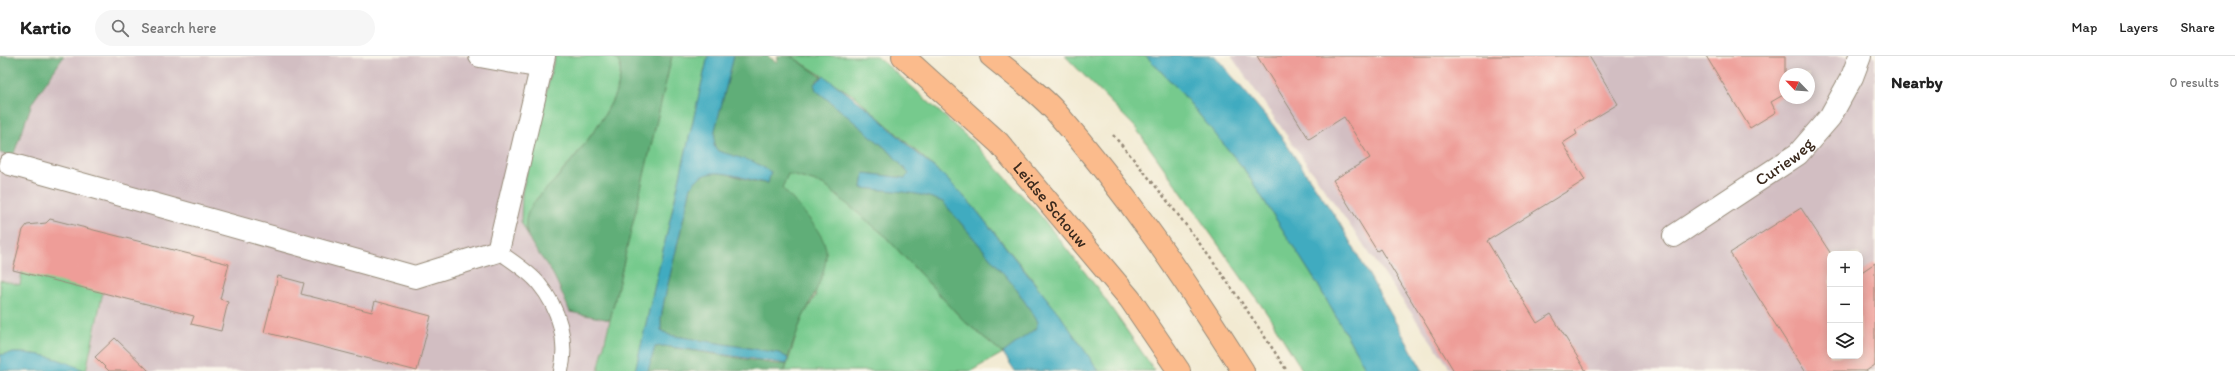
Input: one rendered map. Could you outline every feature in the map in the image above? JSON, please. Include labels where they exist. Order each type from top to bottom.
[{"type":"main road","name":"Leidse Schouw","points":[[903,56],[999,143],[1130,299],[1179,371]]},
{"type":"main road","points":[[991,56],[1054,110],[1123,195],[1183,276],[1243,371]]},
{"type":"street","points":[[10,164],[415,277],[498,251],[543,61],[480,56]]},
{"type":"street","name":"Curieweg","points":[[1674,236],[1798,154],[1830,117],[1852,77],[1860,56]]},
{"type":"lane","points":[[498,251],[539,283],[558,314],[564,356],[561,371]]},
{"type":"shaded area","points":[[0,56],[672,56],[598,371],[0,371]]},
{"type":"shaded area","points":[[1231,56],[1875,56],[1875,371],[1452,371]]},
{"type":"green space","points":[[0,56],[64,56],[32,103],[13,156],[0,153]]},
{"type":"green space","points":[[555,56],[614,56],[620,65],[620,79],[615,94],[597,127],[574,158],[532,205],[528,219],[528,236],[521,221],[522,192]]},
{"type":"green space","points":[[614,56],[672,56],[610,320],[570,312],[554,276],[531,242],[526,228],[526,220],[530,208],[576,156],[608,109],[620,79],[620,65]]},
{"type":"green space","points":[[672,56],[708,56],[635,371],[598,371]]},
{"type":"green space","points":[[734,56],[767,56],[777,62],[778,56],[791,56],[822,77],[817,80],[816,90],[890,152],[909,174],[905,178],[864,173],[862,188],[914,194],[943,202],[1015,287],[1038,322],[1035,329],[1003,353],[964,321],[883,234],[823,184],[788,174],[782,188],[818,230],[825,245],[826,253],[820,282],[801,322],[788,358],[779,353],[669,335],[661,330],[661,318],[664,301],[691,187],[698,179],[707,174],[716,173],[768,183],[771,172],[718,151],[714,146],[715,130]]},
{"type":"green space","points":[[791,56],[876,56],[901,77],[975,144],[1040,215],[1098,289],[1155,371],[1099,371],[1032,279],[972,205],[944,176],[856,97]]},
{"type":"green space","points":[[1065,56],[1146,56],[1179,90],[1244,169],[1318,285],[1367,371],[1303,371],[1268,315],[1135,127]]},
{"type":"green space","points":[[788,173],[823,184],[883,234],[964,321],[1003,353],[971,371],[785,371],[802,318],[816,295],[782,188]]},
{"type":"green space","points":[[22,272],[105,282],[86,371],[65,362],[34,354],[12,353],[0,355],[0,280],[20,285]]},
{"type":"green space","points":[[664,346],[775,364],[787,364],[785,371],[648,371],[655,347]]},
{"type":"water","points":[[708,56],[734,56],[715,130],[714,146],[718,151],[754,162],[771,172],[768,183],[716,173],[707,174],[698,179],[691,187],[664,301],[661,318],[661,330],[669,335],[779,353],[788,358],[787,364],[664,346],[655,347],[648,371],[635,371]]},
{"type":"water","points":[[1146,56],[1215,56],[1274,126],[1339,222],[1423,371],[1367,371],[1318,285],[1244,169],[1179,90]]},
{"type":"water","points":[[824,76],[870,110],[944,176],[972,205],[1060,315],[1099,371],[1015,371],[1003,353],[1035,329],[1038,322],[1015,287],[943,202],[914,194],[862,188],[864,173],[905,178],[909,174],[890,152],[816,90],[814,84]]},
{"type":"water","points":[[10,353],[40,355],[58,359],[85,371],[0,371],[0,355]]},
{"type":"building","points":[[1257,56],[1589,56],[1618,104],[1575,130],[1577,134],[1563,143],[1585,180],[1487,241],[1537,323],[1551,314],[1586,371],[1454,371],[1380,249],[1377,251],[1333,180],[1370,158],[1344,117],[1309,139]]},
{"type":"building","points":[[1706,56],[1785,56],[1785,68],[1779,68],[1779,97],[1771,102],[1776,112],[1750,128]]},
{"type":"building","points":[[1801,208],[1829,251],[1827,251],[1827,359],[1863,359],[1863,271],[1875,263],[1875,365],[1866,371],[1805,371],[1730,253]]},
{"type":"building","points":[[50,219],[229,264],[220,299],[228,302],[221,331],[191,324],[194,316],[13,270],[23,230],[27,225],[46,223]]},
{"type":"building","points":[[278,276],[304,283],[301,294],[372,312],[375,301],[431,316],[417,371],[264,332]]},
{"type":"building","points":[[115,338],[149,371],[109,371],[95,357]]}]
